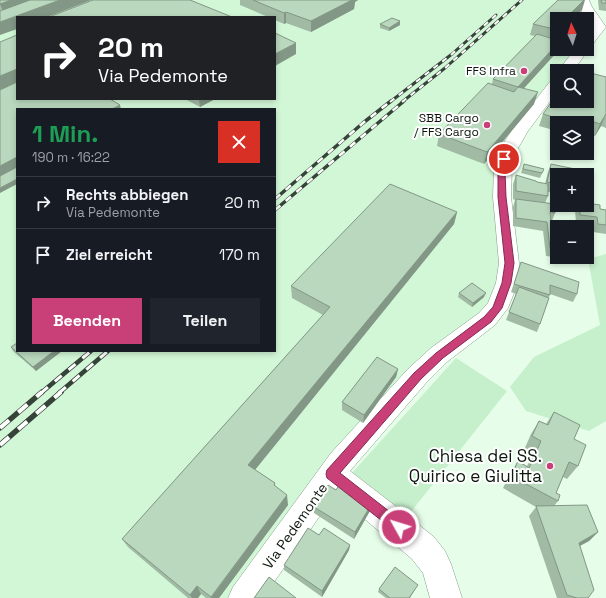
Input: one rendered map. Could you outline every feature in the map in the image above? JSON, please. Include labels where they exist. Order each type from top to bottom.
[{"type":"street","points":[[583,0],[584,6],[589,12]]},
{"type":"street","points":[[594,18],[599,28],[594,34]]},
{"type":"street","points":[[570,64],[577,56]]},
{"type":"street","name":"Via Pedemonte","points":[[244,598],[332,474],[417,376],[488,319],[497,308],[507,283],[509,263],[502,197],[503,165],[508,150],[520,130],[550,91]]},
{"type":"street","points":[[332,474],[423,548],[434,562],[440,575],[446,598]]},
{"type":"shaded area","points":[[58,0],[583,0],[589,12],[550,12],[550,56],[572,56],[565,64],[550,64],[550,85],[506,145],[507,283],[471,331],[232,598],[0,598],[0,23],[16,17],[16,100],[276,100],[276,16],[18,16]]},
{"type":"shaded area","points":[[606,254],[606,421],[589,431],[526,411],[510,387],[534,357],[600,325],[589,264],[594,264],[594,257]]},
{"type":"shaded area","points":[[456,358],[507,391],[406,518],[352,473]]},
{"type":"building","points":[[0,0],[11,0],[0,4]]},
{"type":"building","points":[[30,0],[60,0],[0,22],[0,11]]},
{"type":"building","points":[[93,0],[190,0],[230,16],[52,16]]},
{"type":"building","points":[[253,0],[352,0],[311,21],[286,12],[284,13]]},
{"type":"building","points":[[558,0],[584,0],[572,12],[550,12],[550,28],[533,24]]},
{"type":"building","points":[[601,0],[606,0],[606,3],[602,3]]},
{"type":"building","points":[[392,18],[400,21],[389,28],[380,24]]},
{"type":"building","points":[[276,33],[296,43],[276,53]]},
{"type":"building","name":"FFS Infra","points":[[537,34],[550,38],[550,52],[518,87],[493,79]]},
{"type":"building","points":[[16,35],[16,69],[0,76],[0,42]]},
{"type":"building","points":[[594,74],[606,77],[606,114],[600,124],[594,122],[594,116],[550,116],[543,114],[550,104],[550,108],[594,108]]},
{"type":"building","points":[[16,82],[16,100],[112,100],[120,105],[114,108],[16,108],[16,158],[0,166],[0,90]]},
{"type":"building","name":"SBB Cargo / FFS Cargo","points":[[488,83],[514,92],[518,87],[538,92],[487,152],[439,134]]},
{"type":"building","points":[[524,164],[544,169],[542,173],[523,169]]},
{"type":"building","points":[[551,164],[570,168],[550,168]]},
{"type":"building","points":[[16,168],[16,180],[0,188],[0,176]]},
{"type":"building","points":[[550,168],[550,183],[547,182]]},
{"type":"building","points":[[516,175],[548,184],[548,196],[516,191]]},
{"type":"building","points":[[390,184],[457,212],[248,465],[275,483],[274,485],[287,495],[211,597],[197,586],[190,595],[122,539],[330,307],[291,286]]},
{"type":"building","points":[[516,199],[550,203],[550,248],[547,222],[516,218]]},
{"type":"building","points":[[594,204],[600,205],[600,209],[606,210],[606,225],[598,224],[597,217],[580,215],[580,212],[594,212]]},
{"type":"building","points":[[521,262],[579,282],[577,294],[550,285],[550,295],[514,284]]},
{"type":"building","points":[[472,283],[486,293],[473,303],[459,293]]},
{"type":"building","points":[[519,287],[549,298],[540,324],[509,312]]},
{"type":"building","points":[[16,344],[16,352],[11,347]]},
{"type":"building","points":[[16,352],[53,352],[33,367]]},
{"type":"building","points":[[377,357],[398,369],[364,415],[342,402]]},
{"type":"building","name":"Chiesa dei SS. Quirico e Giulitta","points":[[554,412],[580,425],[574,439],[586,445],[578,466],[569,462],[556,493],[560,495],[558,501],[511,476],[518,461],[529,468],[541,441],[532,436],[539,421],[548,425]]},
{"type":"building","points":[[340,484],[372,503],[355,532],[314,507],[328,485],[336,490]]},
{"type":"building","points":[[587,505],[598,532],[579,543],[594,590],[588,598],[577,598],[567,595],[536,506]]},
{"type":"building","points":[[308,528],[319,535],[324,528],[350,545],[322,591],[284,565]]},
{"type":"building","points":[[395,567],[418,585],[409,598],[390,598],[379,589]]},
{"type":"building","points":[[269,577],[296,598],[254,598]]},
{"type":"railway","points":[[402,102],[445,68],[522,0]]},
{"type":"railway","points":[[390,102],[452,54],[496,15]]},
{"type":"railway","points":[[276,198],[363,123],[391,101]]},
{"type":"railway","points":[[276,209],[404,101]]},
{"type":"railway","points":[[41,393],[90,352]]},
{"type":"railway","points":[[59,393],[107,352]]},
{"type":"railway","points":[[0,428],[42,392]]},
{"type":"railway","points":[[0,445],[61,392]]},
{"type":"place","name":"FFS Infra","points":[[524,71]]},
{"type":"place","name":"SBB Cargo / FFS Cargo","points":[[487,125]]},
{"type":"place","name":"Chiesa dei SS. Quirico e Giulitta","points":[[550,466]]},
{"type":"route","points":[[399,527],[332,474],[417,376],[471,331],[488,319],[497,308],[507,283],[509,263],[502,197],[502,172],[504,159]]}]
